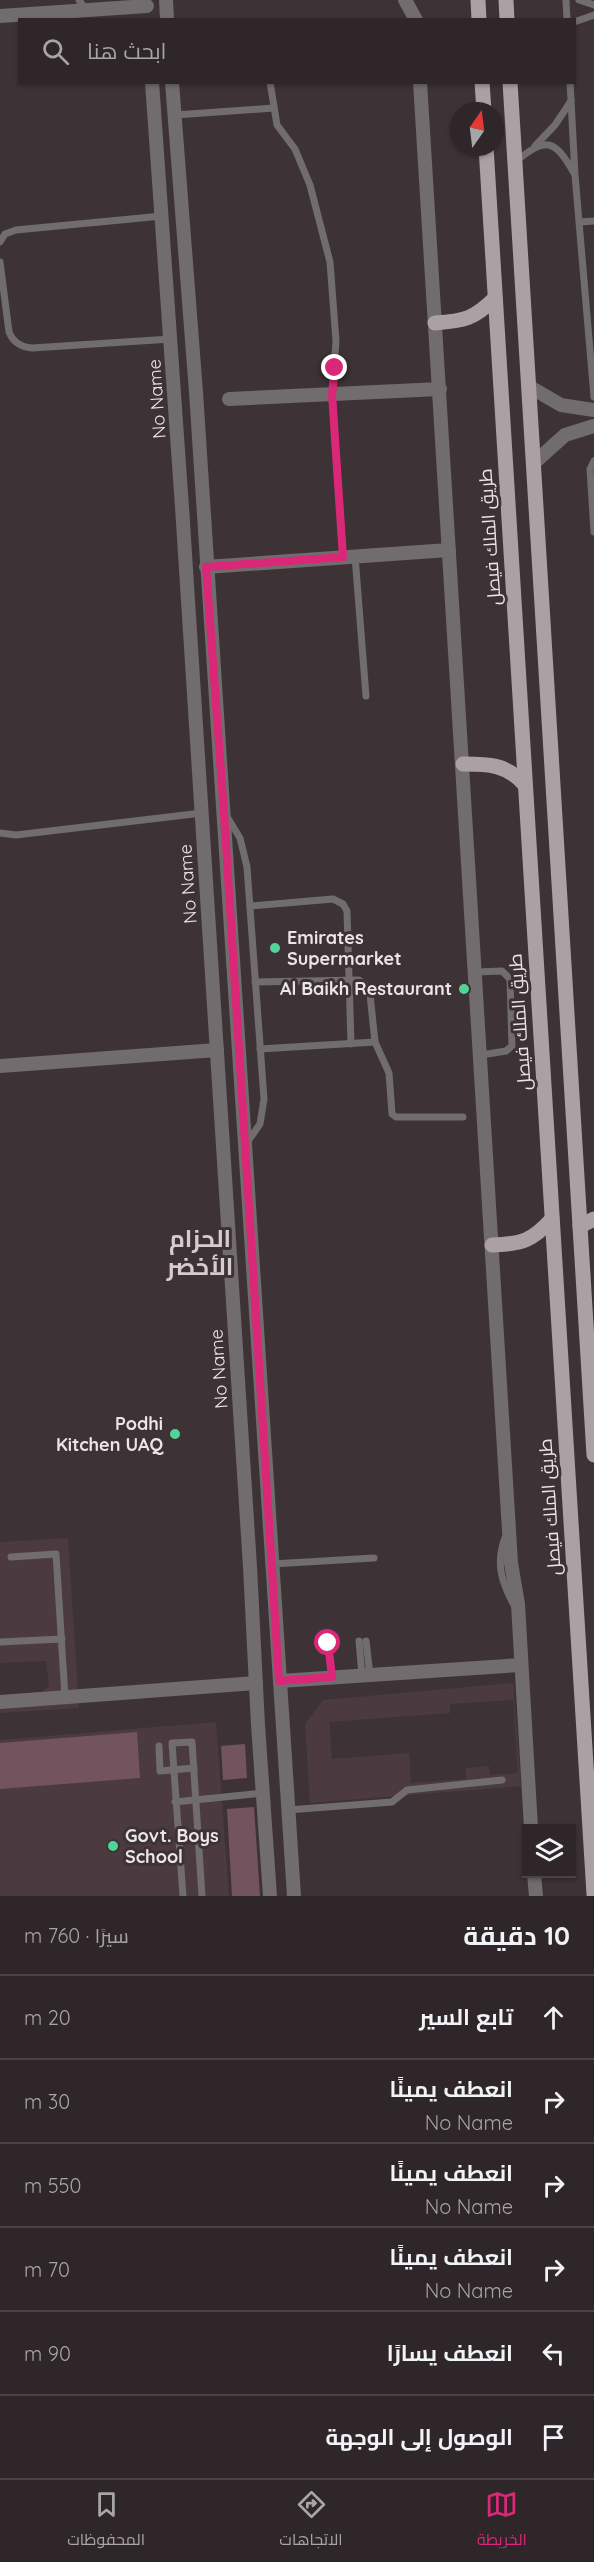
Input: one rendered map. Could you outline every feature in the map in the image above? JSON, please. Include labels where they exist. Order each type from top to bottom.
[{"type":"main road","points":[[478,0],[479,18]]},
{"type":"main road","points":[[506,0],[507,18]]},
{"type":"main road","points":[[482,84],[483,102]]},
{"type":"main road","points":[[510,84],[587,1222],[594,1455]]},
{"type":"main road","name":"طريق الملك فيصل","points":[[487,156],[594,1894]]},
{"type":"main road","points":[[435,323],[456,322],[475,316],[495,298]]},
{"type":"main road","points":[[463,764],[487,764],[504,768],[525,785]]},
{"type":"main road","points":[[492,1245],[525,1241],[539,1233],[552,1219]]},
{"type":"street","points":[[166,0],[167,18]]},
{"type":"street","points":[[405,0],[415,18]]},
{"type":"street","points":[[0,16],[83,5],[147,8]]},
{"type":"street","name":"No Name","points":[[152,84],[202,813],[270,1896]]},
{"type":"street","points":[[172,84],[196,392],[294,1896]]},
{"type":"street","points":[[420,84],[512,1571],[518,1612],[531,1824]]},
{"type":"street","points":[[530,387],[561,405],[594,410]]},
{"type":"street","points":[[229,399],[440,389]]},
{"type":"street","points":[[535,462],[566,435],[594,426]]},
{"type":"street","points":[[206,567],[449,550]]},
{"type":"street","points":[[0,1066],[217,1050]]},
{"type":"street","points":[[279,1681],[520,1665]]},
{"type":"street","points":[[0,1702],[256,1683]]},
{"type":"street","points":[[534,1878],[536,1896]]},
{"type":"lane","points":[[566,0],[567,18]]},
{"type":"lane","points":[[579,0],[594,5]]},
{"type":"lane","points":[[576,21],[594,15]]},
{"type":"lane","points":[[270,84],[279,131],[295,149],[310,184],[328,253],[336,314],[332,394],[366,696]]},
{"type":"lane","points":[[570,84],[575,175],[594,397]]},
{"type":"lane","points":[[515,162],[535,146],[555,125],[571,101]]},
{"type":"lane","points":[[175,115],[273,108]]},
{"type":"lane","points":[[535,146],[548,145],[559,150],[575,175]]},
{"type":"lane","points":[[0,242],[5,234],[16,230],[162,216]]},
{"type":"lane","points":[[580,222],[594,221]]},
{"type":"lane","points":[[0,262],[1,293],[9,332],[22,346],[32,348],[171,339]]},
{"type":"lane","points":[[594,461],[590,469],[594,532]]},
{"type":"lane","points":[[0,833],[16,835],[202,813]]},
{"type":"lane","points":[[224,813],[240,837],[245,852],[260,1049],[263,1116],[256,1131],[246,1144]]},
{"type":"lane","points":[[250,906],[329,899],[340,901],[347,911],[351,1044]]},
{"type":"lane","points":[[476,972],[502,971],[510,980],[512,1046],[506,1051],[481,1055]]},
{"type":"lane","points":[[255,982],[349,978],[359,980],[366,985],[370,994],[375,1042],[389,1073],[393,1116],[463,1117]]},
{"type":"lane","points":[[260,1049],[375,1042]]},
{"type":"lane","points":[[11,1557],[56,1554],[65,1697]]},
{"type":"lane","points":[[272,1564],[374,1558]]},
{"type":"lane","points":[[0,1642],[62,1639]]},
{"type":"lane","points":[[362,1641],[366,1675]]},
{"type":"lane","points":[[328,1643],[332,1677]]},
{"type":"lane","points":[[183,1896],[172,1743],[192,1742],[202,1896]]},
{"type":"lane","points":[[159,1746],[160,1771],[194,1768]]},
{"type":"lane","points":[[288,1810],[392,1802],[407,1790],[502,1780]]},
{"type":"lane","points":[[175,1802],[262,1793]]},
{"type":"shaded area","points":[[68,1538],[79,1708],[0,1713],[0,1695],[39,1693],[49,1687],[46,1661],[0,1663],[0,1542]]},
{"type":"shaded area","points":[[513,1683],[521,1786],[310,1803],[305,1724],[323,1700]],"holes":[[[513,1700],[518,1773],[490,1775],[489,1766],[466,1768],[466,1779],[411,1783],[409,1753],[332,1759],[329,1722],[450,1713],[450,1704]]]},
{"type":"shaded area","name":"Govt. Boys School","points":[[216,1722],[229,1896],[0,1896],[0,1740]]},
{"type":"shaded area","points":[[137,1732],[140,1778],[0,1789],[0,1743]]},
{"type":"shaded area","points":[[245,1744],[247,1778],[223,1780],[221,1746]]},
{"type":"shaded area","points":[[254,1807],[260,1896],[232,1896],[227,1809]]},
{"type":"place","name":"Emirates Supermarket","points":[[275,948]]},
{"type":"place","name":"Al Baikh Restaurant","points":[[464,989]]},
{"type":"place","name":"Podhi Kitchen UAQ","points":[[175,1434]]},
{"type":"place","name":"Govt. Boys School","points":[[113,1846]]},
{"type":"district","name":"الحزام الأخضر","points":[[200,1253]]},
{"type":"route","points":[[328,1643],[332,1677],[279,1681],[246,1144],[206,567],[343,557],[332,394],[335,368]]}]
